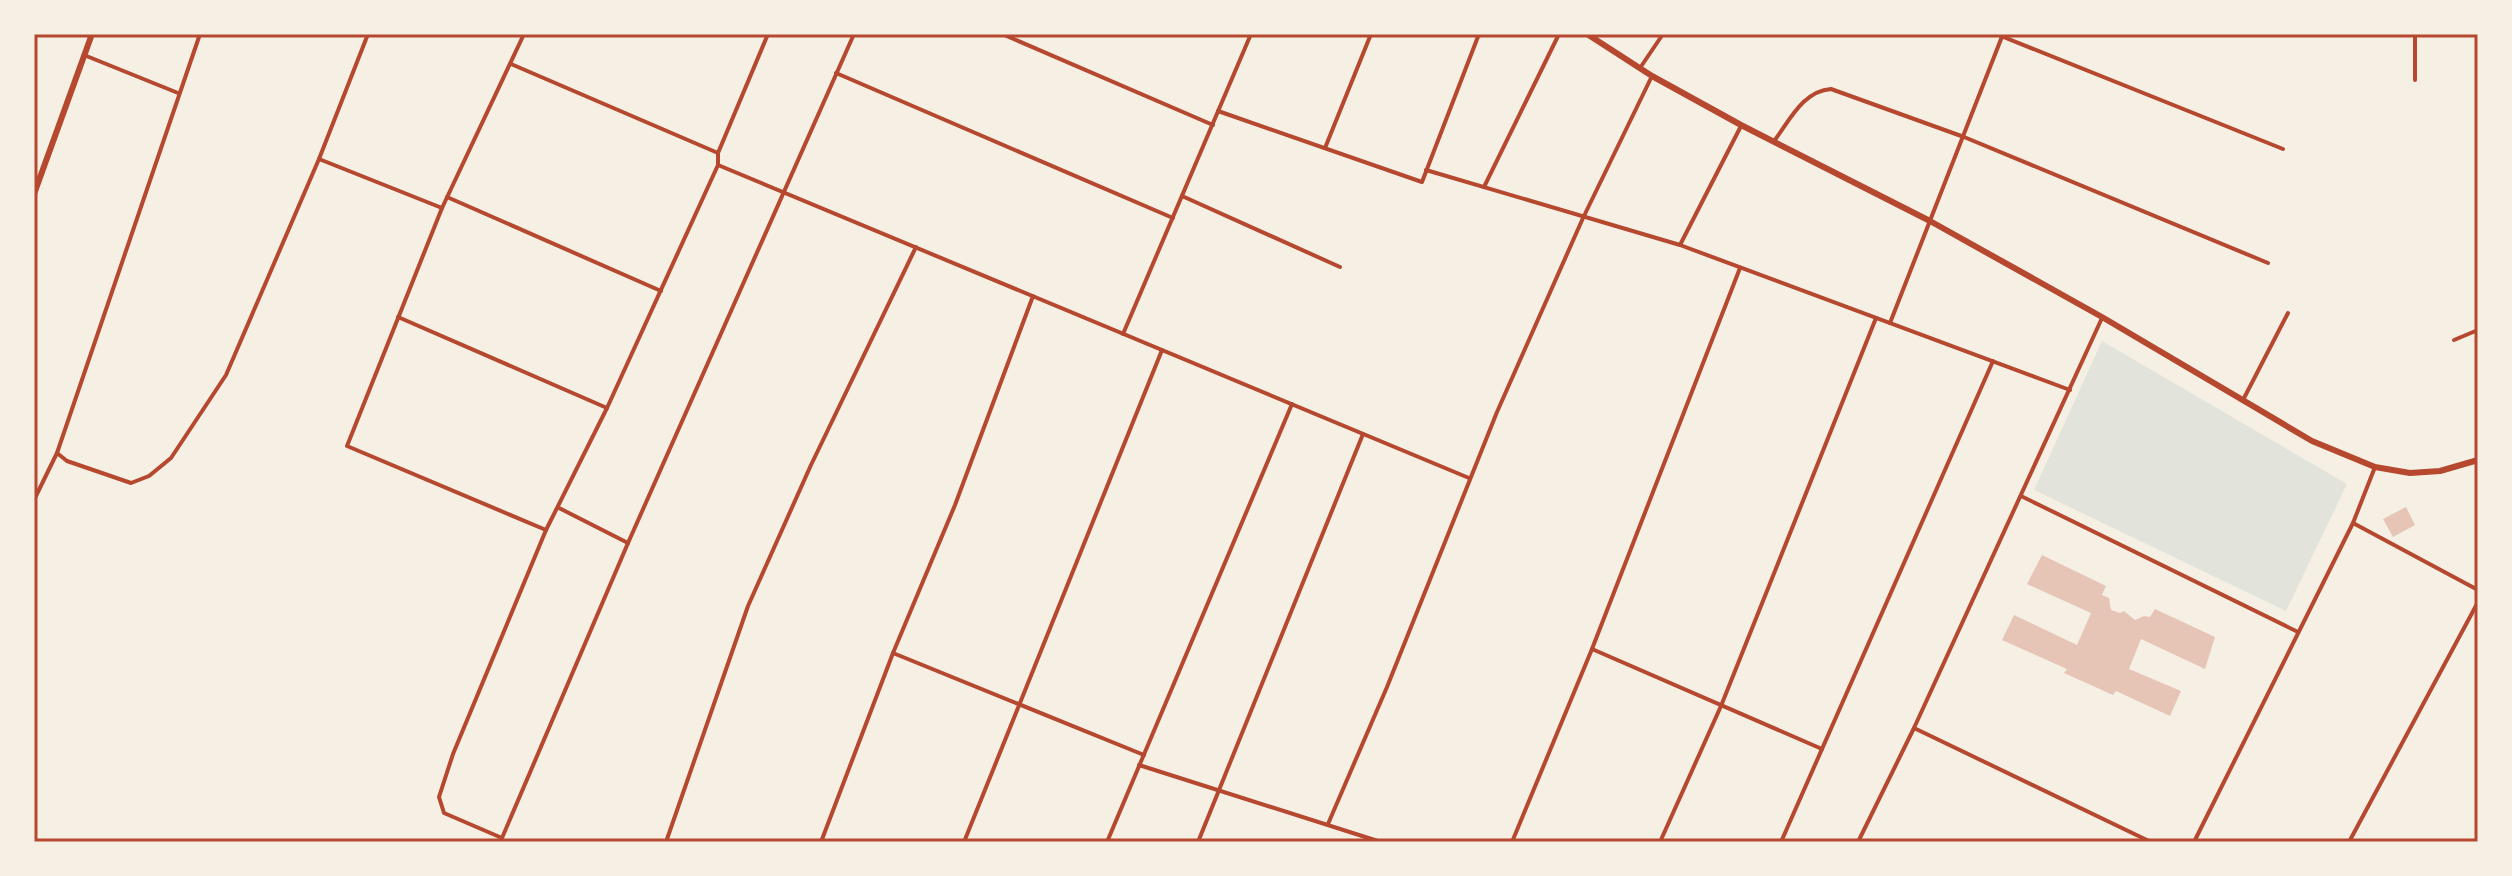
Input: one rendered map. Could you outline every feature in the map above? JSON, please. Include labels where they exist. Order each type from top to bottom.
[{"type":"main road","points":[[34,194],[92,34]]},
{"type":"main road","points":[[1587,34],[1652,76],[1741,125],[1930,221],[2102,317],[2312,441],[2375,467],[2410,473],[2440,471],[2478,460]]},
{"type":"street","points":[[34,500],[57,453],[200,34]]},
{"type":"street","points":[[57,453],[67,461],[131,483],[149,476],[171,458],[226,375],[319,159],[368,34]]},
{"type":"street","points":[[524,34],[442,208],[347,446],[546,530]]},
{"type":"street","points":[[768,34],[718,153],[718,165],[607,408],[546,530],[453,754],[439,797],[444,813],[502,838],[628,543],[854,34]]},
{"type":"street","points":[[1002,34],[1213,125]]},
{"type":"street","points":[[1123,334],[1251,34]]},
{"type":"street","points":[[1325,148],[1371,34]]},
{"type":"street","points":[[1218,111],[1422,182],[1479,34]]},
{"type":"street","points":[[1484,187],[1559,34]]},
{"type":"street","points":[[1640,68],[1663,34]]},
{"type":"street","points":[[1996,34],[2283,149]]},
{"type":"street","points":[[2415,34],[2415,80]]},
{"type":"street","points":[[1890,323],[2002,35]]},
{"type":"street","points":[[84,55],[178,93]]},
{"type":"street","points":[[511,64],[718,153]]},
{"type":"street","points":[[836,73],[1173,218]]},
{"type":"street","points":[[1328,824],[1387,687],[1469,478],[1583,218],[1652,76]]},
{"type":"street","points":[[1774,141],[1807,96],[1818,90],[1831,89],[1964,137],[2268,263]]},
{"type":"street","points":[[1680,245],[1741,125]]},
{"type":"street","points":[[319,159],[442,208]]},
{"type":"street","points":[[718,165],[1469,478]]},
{"type":"street","points":[[1426,170],[1680,245],[2070,390]]},
{"type":"street","points":[[1182,196],[1340,267]]},
{"type":"street","points":[[447,197],[661,291]]},
{"type":"street","points":[[666,842],[748,606],[916,247]]},
{"type":"street","points":[[1512,842],[1592,649],[1740,268]]},
{"type":"street","points":[[821,842],[893,653],[955,505],[1033,296]]},
{"type":"street","points":[[2243,400],[2288,313]]},
{"type":"street","points":[[398,317],[607,408]]},
{"type":"street","points":[[1858,842],[1914,728],[2102,317]]},
{"type":"street","points":[[1660,842],[1721,706],[1876,318]]},
{"type":"street","points":[[2454,340],[2478,330]]},
{"type":"street","points":[[964,842],[1162,350]]},
{"type":"street","points":[[1781,842],[1993,361]]},
{"type":"street","points":[[1107,842],[1292,404]]},
{"type":"street","points":[[1198,842],[1363,434]]},
{"type":"street","points":[[2194,842],[2353,523],[2375,467]]},
{"type":"street","points":[[2021,496],[2298,632]]},
{"type":"street","points":[[558,507],[628,543]]},
{"type":"street","points":[[2353,523],[2478,590]]},
{"type":"street","points":[[2349,842],[2478,602]]},
{"type":"street","points":[[1592,649],[1822,749]]},
{"type":"street","points":[[893,653],[1144,755]]},
{"type":"street","points":[[1914,728],[2151,842]]},
{"type":"street","points":[[1139,765],[1381,842]]},
{"type":"shaded area","points":[[2102,341],[2347,484],[2286,611],[2034,490]]},
{"type":"building","points":[[2406,507],[2415,525],[2393,537],[2383,519]]},
{"type":"building","points":[[2042,555],[2106,586],[2102,595],[2109,598],[2111,610],[2124,611],[2135,620],[2150,617],[2155,609],[2215,637],[2205,669],[2141,639],[2129,669],[2181,691],[2170,716],[2116,691],[2113,695],[2064,673],[2067,669],[2002,640],[2014,615],[2077,645],[2091,613],[2027,584]]}]
